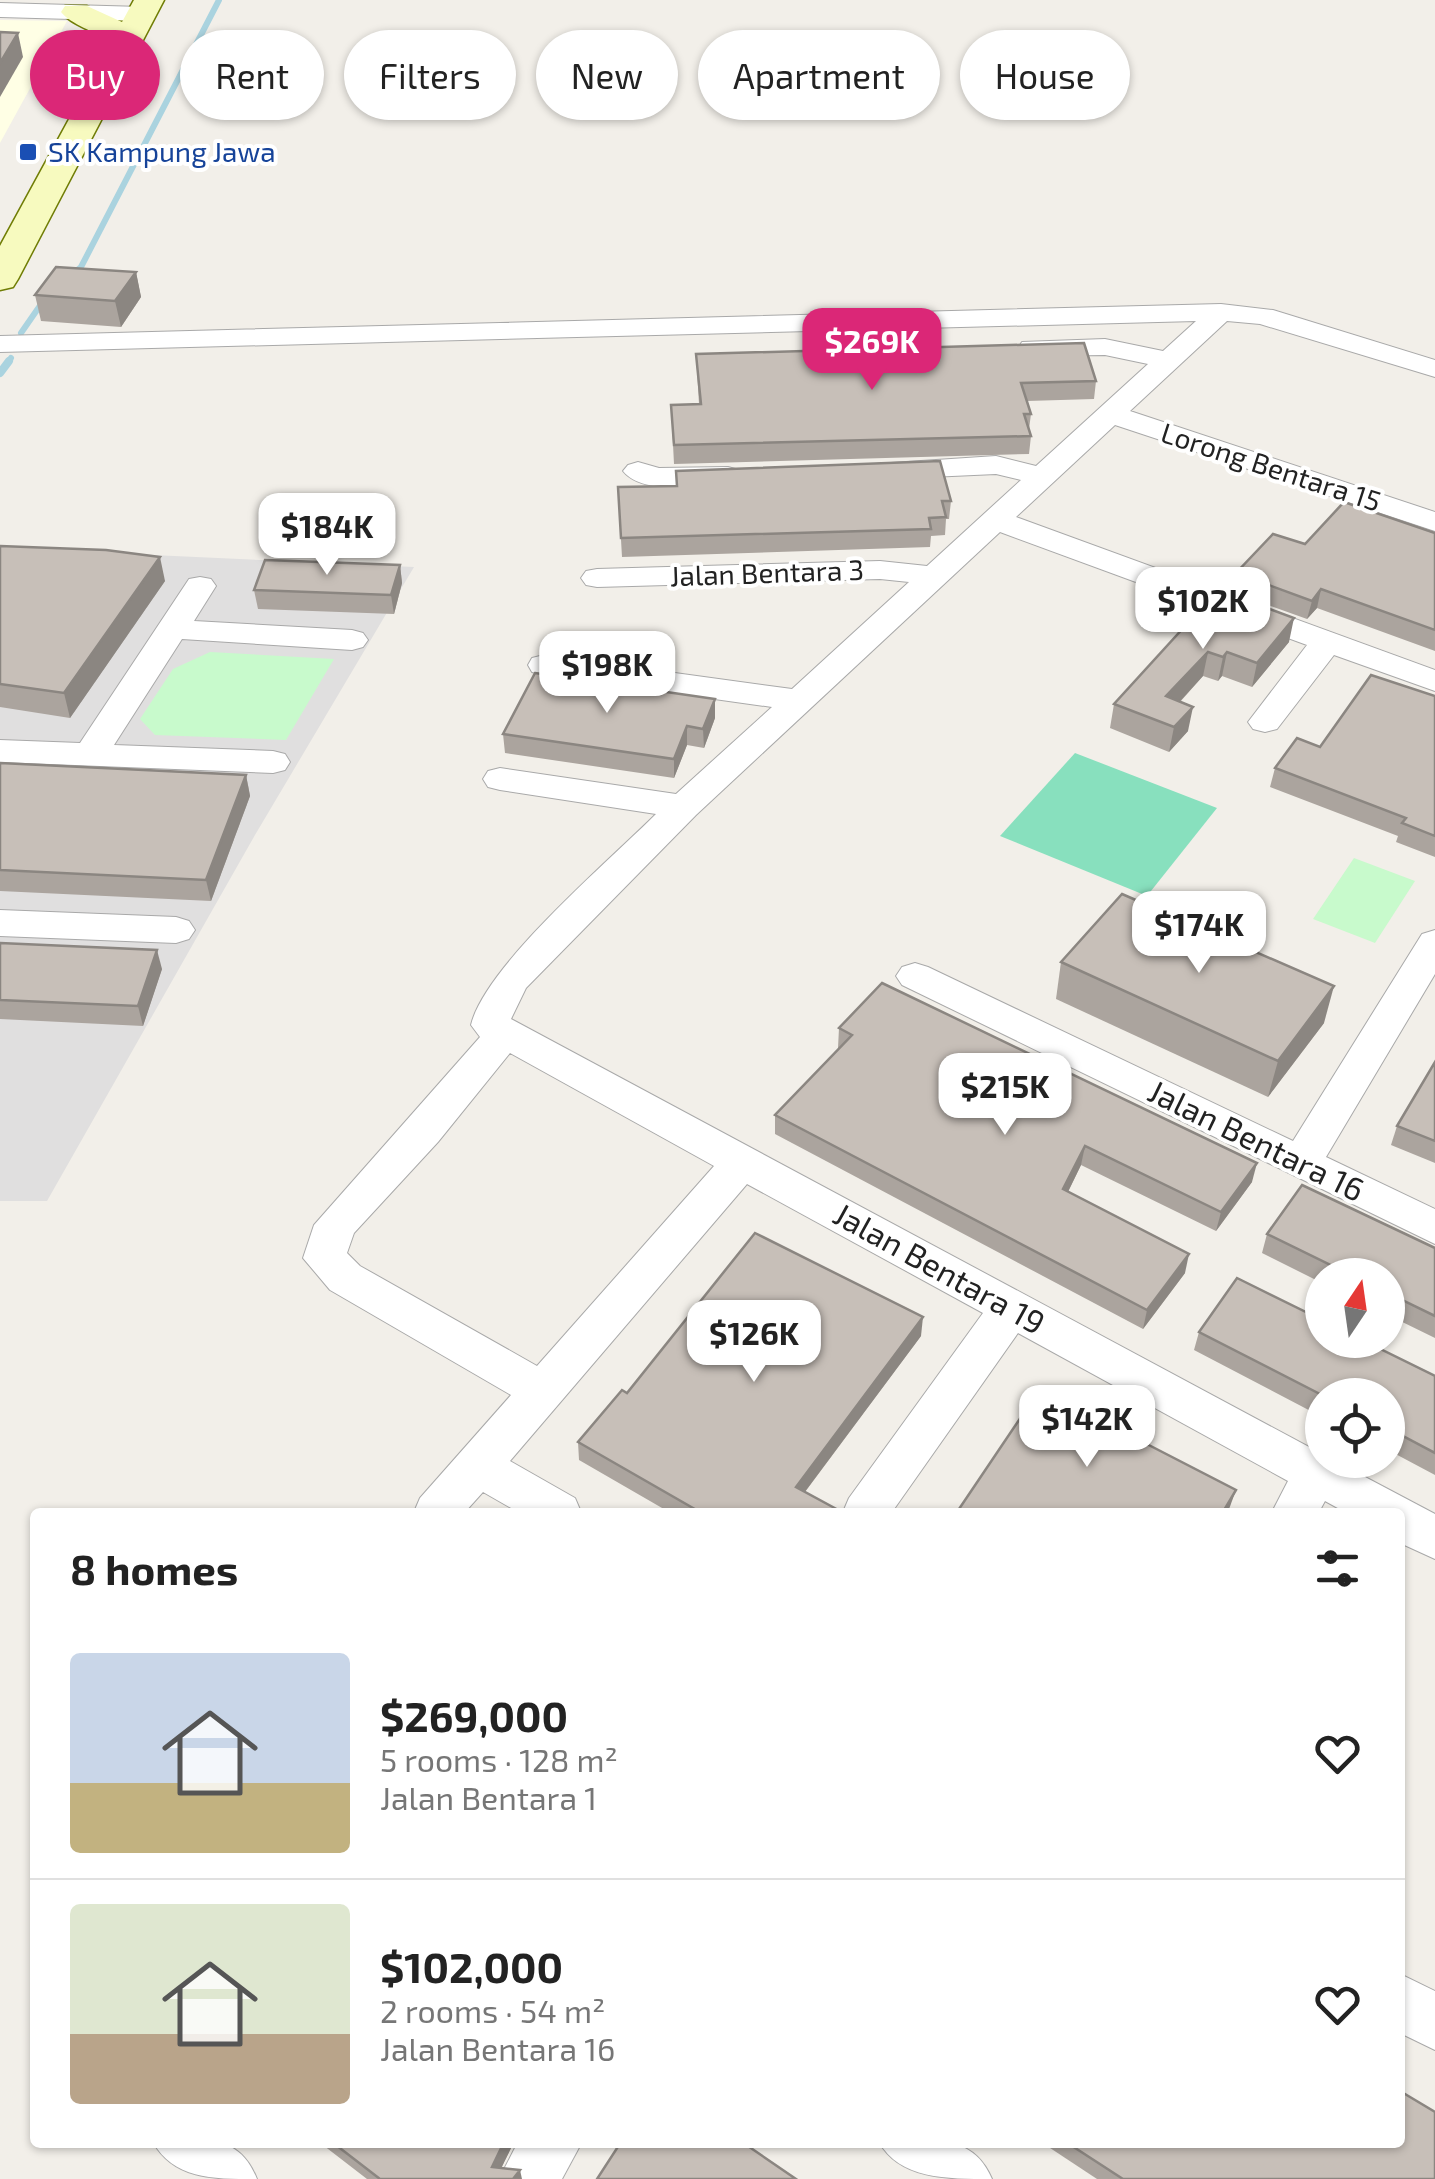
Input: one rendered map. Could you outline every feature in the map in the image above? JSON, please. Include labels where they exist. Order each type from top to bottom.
[{"type":"main road","points":[[76,12],[105,23],[139,19]]},
{"type":"main road","points":[[0,279],[139,19]]},
{"type":"street","points":[[0,10],[76,12]]},
{"type":"street","points":[[542,1391],[345,1278],[324,1258],[335,1225],[424,1131],[498,1029],[492,1012],[513,979],[684,806],[1221,312]]},
{"type":"street","points":[[0,344],[702,343],[1221,312],[1263,316],[1435,369]]},
{"type":"street","points":[[1006,348],[1105,346],[1172,361]]},
{"type":"street","name":"Lorong Bentara 15","points":[[1108,413],[1435,522]]},
{"type":"street","points":[[848,472],[996,466],[1040,476]]},
{"type":"street","points":[[638,471],[658,478],[754,476]]},
{"type":"street","points":[[996,520],[1435,682]]},
{"type":"street","name":"Jalan Bentara 3","points":[[597,578],[880,570],[936,576]]},
{"type":"street","points":[[90,755],[200,586]]},
{"type":"street","points":[[171,630],[352,640]]},
{"type":"street","points":[[1265,722],[1327,642]]},
{"type":"street","points":[[544,666],[801,701]]},
{"type":"street","points":[[0,752],[274,762]]},
{"type":"street","points":[[500,779],[684,806]]},
{"type":"street","points":[[0,923],[176,930]]},
{"type":"street","points":[[1301,1163],[1435,943]]},
{"type":"street","name":"Jalan Bentara 16","points":[[915,976],[1435,1228]]},
{"type":"street","name":"Jalan Bentara 19","points":[[498,1029],[1011,1308],[1306,1493],[1371,1508]]},
{"type":"street","points":[[440,1508],[742,1162]]},
{"type":"street","points":[[869,1508],[1011,1308]]},
{"type":"street","points":[[478,1466],[551,1508]]},
{"type":"street","points":[[1405,1522],[1435,1538]]},
{"type":"street","points":[[1405,2005],[1435,2022]]},
{"type":"street","points":[[189,2148],[228,2179]]},
{"type":"street","points":[[528,2179],[549,2148]]},
{"type":"street","points":[[917,2148],[963,2179]]},
{"type":"shaded area","points":[[0,20],[67,21],[62,30],[30,30],[30,88],[0,143]]},
{"type":"shaded area","points":[[0,548],[414,567],[255,835],[47,1201],[0,1201]]},
{"type":"green space","points":[[210,652],[334,659],[286,740],[155,735],[140,719],[173,669]]},
{"type":"green space","points":[[1075,753],[1217,808],[1147,896],[1000,836]]},
{"type":"green space","points":[[1354,858],[1415,881],[1375,943],[1313,919]]},
{"type":"building","points":[[0,32],[18,33],[0,63]]},
{"type":"building","points":[[56,267],[136,272],[115,301],[35,295]]},
{"type":"building","points":[[1084,343],[1096,381],[1021,383],[1031,414],[1024,414],[1031,436],[674,445],[671,405],[701,404],[696,354]]},
{"type":"building","points":[[940,461],[951,501],[942,501],[946,517],[929,518],[931,529],[621,538],[618,487],[677,486],[676,471]]},
{"type":"building","points":[[1344,502],[1435,533],[1435,630],[1321,589],[1312,601],[1236,573],[1273,534],[1305,544]]},
{"type":"building","points":[[0,546],[106,550],[160,557],[64,693],[0,684]]},
{"type":"building","points":[[265,560],[400,565],[391,595],[254,590]]},
{"type":"building","points":[[1218,590],[1294,618],[1257,663],[1227,652],[1223,657],[1208,652],[1166,696],[1193,707],[1174,727],[1114,704]]},
{"type":"building","points":[[535,673],[715,699],[703,729],[687,726],[674,759],[503,734]]},
{"type":"building","points":[[1371,675],[1435,696],[1435,836],[1402,823],[1406,818],[1275,768],[1297,738],[1320,747]]},
{"type":"building","points":[[0,763],[246,775],[206,880],[0,870]]},
{"type":"building","points":[[1122,894],[1334,986],[1278,1061],[1061,962]]},
{"type":"building","points":[[0,943],[157,950],[138,1006],[0,1000]]},
{"type":"building","points":[[882,983],[1257,1163],[1221,1212],[1085,1146],[1063,1189],[1189,1254],[1147,1310],[775,1115],[852,1035],[839,1028]]},
{"type":"building","points":[[1435,1062],[1435,1141],[1397,1126]]},
{"type":"building","points":[[1302,1185],[1435,1248],[1435,1316],[1405,1301],[1405,1258],[1316,1258],[1267,1234]]},
{"type":"building","points":[[755,1233],[923,1317],[796,1487],[835,1508],[693,1508],[578,1442],[622,1390],[627,1393]]},
{"type":"building","points":[[1237,1278],[1305,1312],[1305,1358],[1398,1358],[1435,1376],[1435,1453],[1405,1437],[1405,1378],[1305,1378],[1305,1386],[1199,1332]]},
{"type":"building","points":[[1040,1389],[1236,1490],[1225,1508],[960,1508]]},
{"type":"building","points":[[1405,2094],[1435,2112],[1435,2179],[1123,2179],[1075,2148],[1405,2148]]},
{"type":"building","points":[[340,2148],[501,2148],[492,2167],[520,2170],[513,2179],[380,2179]]},
{"type":"building","points":[[617,2148],[751,2148],[796,2179],[597,2179]]},
{"type":"waterway","points":[[70,276],[81,267],[219,0]]},
{"type":"waterway","points":[[21,333],[46,297]]},
{"type":"waterway","points":[[0,373],[9,361]]},
{"type":"place","name":"SK Kampung Jawa","points":[[28,152]]}]
